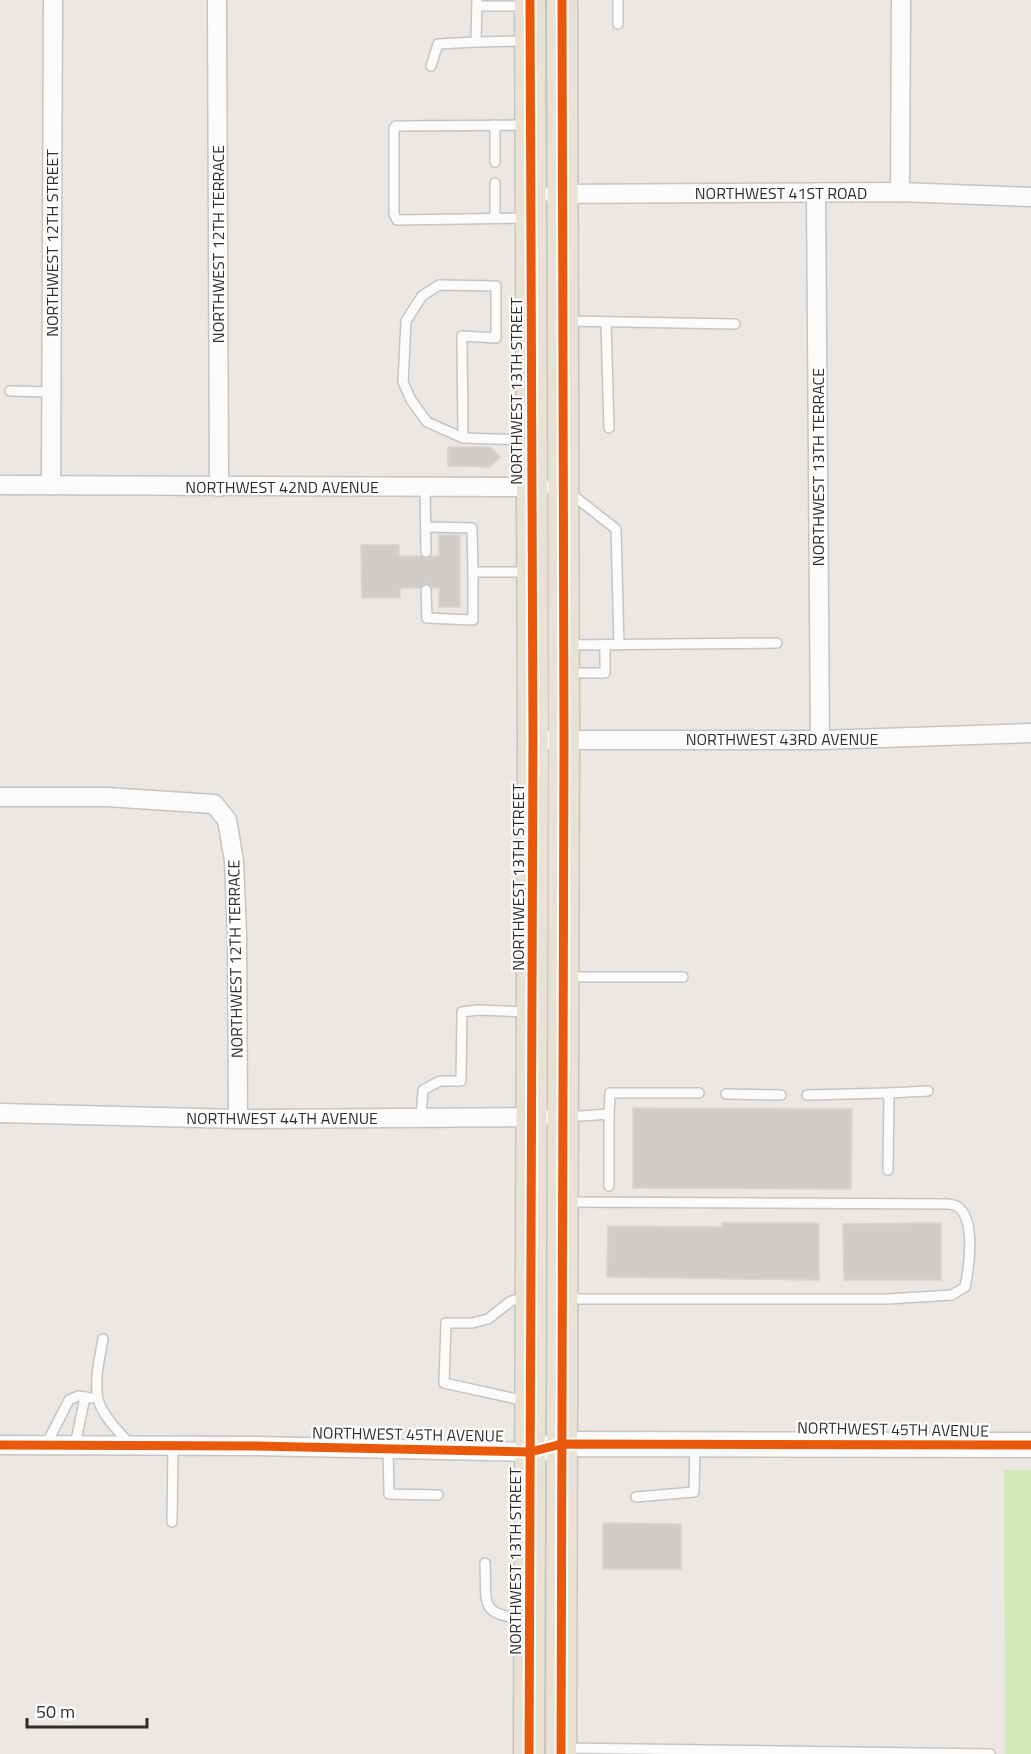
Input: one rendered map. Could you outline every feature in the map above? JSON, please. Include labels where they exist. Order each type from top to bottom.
[{"type":"main road","points":[[545,1748],[562,1444],[564,659],[562,0]]},
{"type":"main road","name":"NORTHWEST 13TH STREET","points":[[530,3],[533,740],[530,1619],[545,1748]]},
{"type":"street","name":"NORTHWEST 12TH STREET","points":[[51,485],[53,0]]},
{"type":"street","name":"NORTHWEST 12TH TERRACE","points":[[217,0],[219,487]]},
{"type":"street","points":[[900,192],[901,0]]},
{"type":"street","name":"NORTHWEST 41ST ROAD","points":[[530,206],[562,194],[900,192],[1031,197]]},
{"type":"street","name":"NORTHWEST 13TH TERRACE","points":[[816,193],[820,740]]},
{"type":"street","name":"NORTHWEST 42ND AVENUE","points":[[0,485],[563,488]]},
{"type":"street","name":"NORTHWEST 43RD AVENUE","points":[[533,740],[820,740],[1031,733]]},
{"type":"street","name":"NORTHWEST 12TH TERRACE","points":[[0,797],[107,797],[214,804],[227,820],[234,861],[237,933],[238,1119]]},
{"type":"street","name":"NORTHWEST 44TH AVENUE","points":[[0,1113],[238,1119],[563,1117]]},
{"type":"street","name":"NORTHWEST 45TH AVENUE","points":[[0,1445],[173,1445],[530,1452],[562,1444],[1031,1445]]},
{"type":"lane","points":[[618,0],[618,24]]},
{"type":"lane","points":[[476,42],[477,3],[530,3]]},
{"type":"lane","points":[[431,66],[438,44],[530,41]]},
{"type":"lane","points":[[495,125],[495,162]]},
{"type":"lane","points":[[530,125],[396,126],[394,128],[394,214],[397,219],[495,218],[530,206]]},
{"type":"lane","points":[[495,183],[495,218]]},
{"type":"lane","points":[[463,438],[462,336],[496,338],[496,286],[439,285],[422,296],[406,321],[403,382],[411,400],[427,422],[463,438],[531,440]]},
{"type":"lane","points":[[562,321],[735,324]]},
{"type":"lane","points":[[606,322],[609,428]]},
{"type":"lane","points":[[10,391],[52,392]]},
{"type":"lane","points":[[425,487],[426,552]]},
{"type":"lane","points":[[563,488],[616,529],[619,645]]},
{"type":"lane","points":[[426,527],[472,528],[473,620],[427,618],[426,590]]},
{"type":"lane","points":[[473,572],[532,572]]},
{"type":"lane","points":[[564,659],[605,645],[777,643]]},
{"type":"lane","points":[[564,659],[604,673],[605,645]]},
{"type":"lane","points":[[563,976],[682,977]]},
{"type":"lane","points":[[421,1118],[423,1090],[440,1081],[461,1081],[462,1012],[478,1010],[532,1012]]},
{"type":"lane","points":[[807,1095],[928,1091]]},
{"type":"lane","points":[[609,1186],[610,1093],[699,1093]]},
{"type":"lane","points":[[726,1094],[781,1095]]},
{"type":"lane","points":[[888,1170],[889,1094]]},
{"type":"lane","points":[[563,1117],[609,1114]]},
{"type":"lane","points":[[563,1202],[949,1204],[959,1208],[966,1218],[969,1235],[969,1267],[965,1287],[952,1295],[887,1299],[563,1299]]},
{"type":"lane","points":[[531,1295],[511,1301],[488,1319],[472,1323],[446,1323],[444,1383],[531,1402]]},
{"type":"lane","points":[[103,1339],[98,1367],[98,1399],[109,1419],[130,1445]]},
{"type":"lane","points":[[46,1445],[69,1400],[78,1396],[98,1399]]},
{"type":"lane","points":[[75,1445],[85,1397]]},
{"type":"lane","points":[[636,1497],[694,1492],[695,1444]]},
{"type":"lane","points":[[172,1522],[173,1445]]},
{"type":"lane","points":[[388,1449],[389,1494],[438,1495]]},
{"type":"lane","points":[[484,1563],[487,1603],[492,1612],[504,1617],[530,1619]]},
{"type":"lane","points":[[545,1748],[990,1754]]},
{"type":"green space","points":[[1004,1470],[1031,1470],[1031,1754],[1005,1754]]},
{"type":"building","points":[[448,447],[490,447],[500,457],[490,467],[448,466]]},
{"type":"building","points":[[439,535],[460,535],[460,607],[439,607],[439,588],[432,588],[426,583],[420,588],[400,588],[400,598],[362,598],[361,545],[399,545],[399,556],[421,556],[427,559],[431,556],[439,556]]},
{"type":"building","points":[[633,1108],[852,1109],[851,1189],[633,1188]]},
{"type":"building","points":[[722,1223],[819,1223],[819,1280],[607,1277],[608,1226],[722,1227]]},
{"type":"building","points":[[941,1223],[941,1280],[844,1280],[843,1224]]},
{"type":"building","points":[[603,1523],[681,1524],[681,1569],[603,1569]]},
{"type":"cycle path","points":[[529,1754],[533,740],[530,0]]},
{"type":"cycle path","points":[[561,1754],[564,740],[562,0]]},
{"type":"cycle path","points":[[0,1445],[256,1446],[530,1452],[562,1444],[1031,1445]]}]
